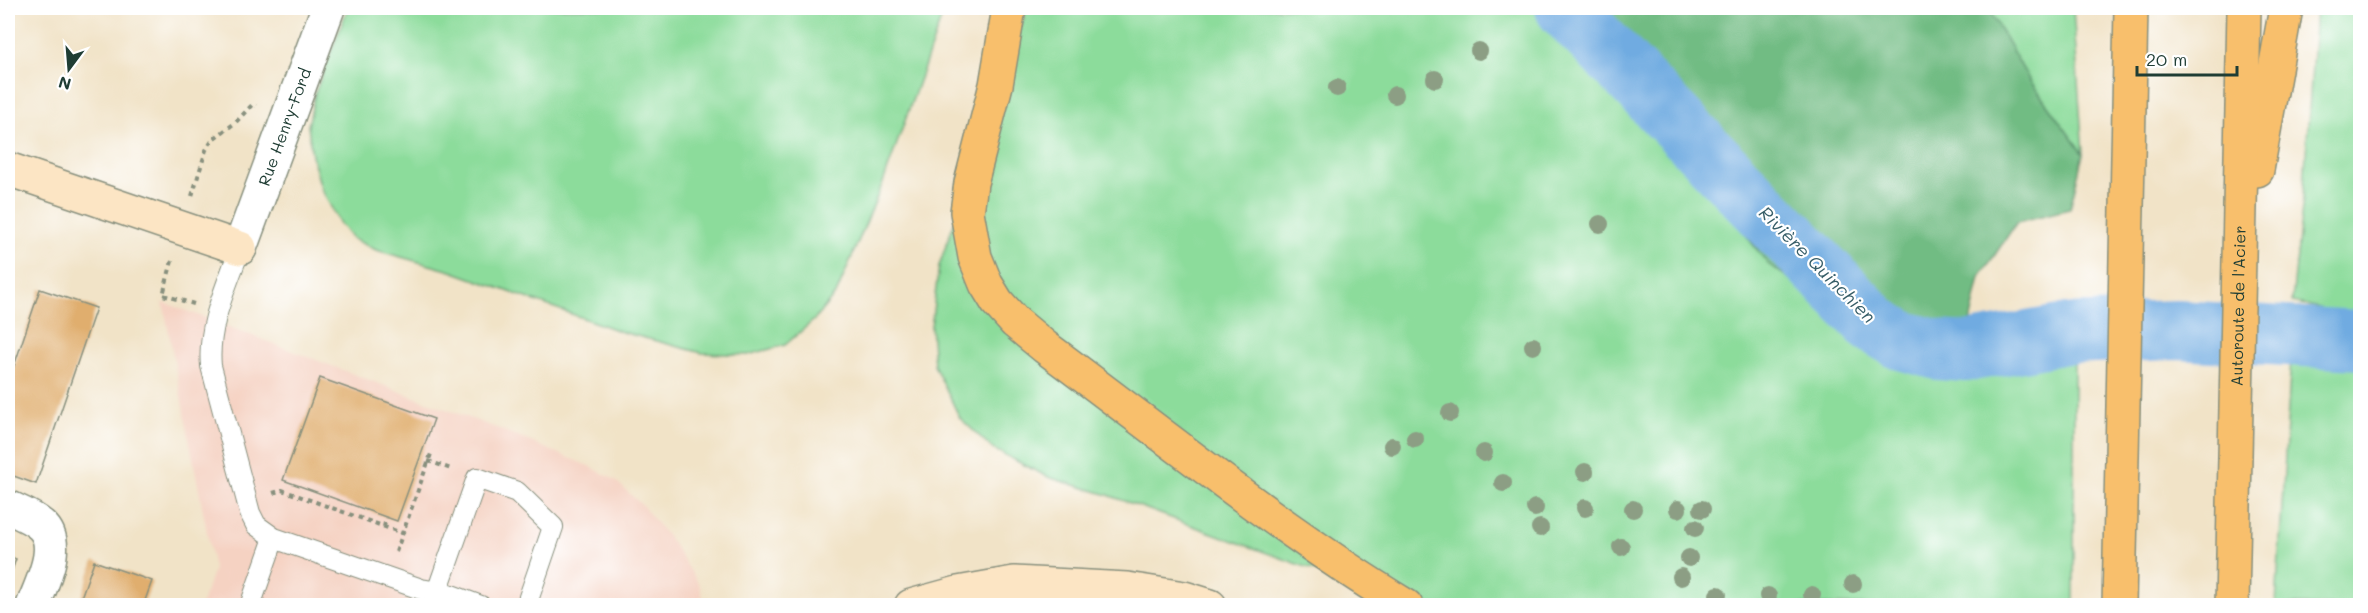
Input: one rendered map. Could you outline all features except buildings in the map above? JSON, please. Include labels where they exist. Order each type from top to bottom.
[{"type":"highway","points":[[1009,8],[996,85],[971,183],[967,212],[975,257],[986,284],[997,302],[1015,322],[1064,361],[1321,552],[1406,606]]},
{"type":"highway","points":[[2119,606],[2131,8]]},
{"type":"highway","name":"Autoroute de l'Acier","points":[[2232,606],[2244,8]]},
{"type":"highway","points":[[2239,288],[2286,8]]},
{"type":"main road","points":[[8,169],[182,226],[240,248]]},
{"type":"main road","points":[[911,606],[958,593],[1014,583],[1127,589],[1184,598],[1210,606]]},
{"type":"street","name":"Rue Henry-Ford","points":[[240,248],[328,8]]},
{"type":"street","points":[[8,507],[43,526],[50,541],[49,560],[33,606]]},
{"type":"lane","points":[[240,248],[212,330],[209,347],[211,366],[250,513],[256,525],[274,538],[421,589],[434,599],[480,606]]},
{"type":"lane","points":[[434,599],[477,478],[517,492],[553,527],[526,606]]},
{"type":"lane","points":[[250,606],[274,538]]},
{"type":"path","points":[[197,177],[206,150],[213,139],[235,123],[252,105]]},
{"type":"path","points":[[174,255],[163,295],[188,302]]},
{"type":"path","points":[[393,561],[432,451]]},
{"type":"path","points":[[282,490],[402,533]]},
{"type":"path","points":[[384,527],[386,518]]},
{"type":"shaded area","points":[[163,302],[504,431],[591,467],[615,480],[643,506],[672,542],[699,584],[705,605],[201,605],[214,569]]},
{"type":"green space","points":[[348,8],[945,8],[884,180],[837,292],[814,320],[785,345],[748,355],[702,353],[622,332],[451,271],[376,250],[353,239],[340,224],[321,188],[312,156],[308,126],[315,93]]},
{"type":"green space","points":[[1027,8],[1547,8],[1570,25],[1671,136],[1768,264],[1882,342],[1960,369],[2026,359],[2074,345],[2074,605],[1410,605],[1108,495],[1048,477],[993,449],[960,418],[934,365],[931,326],[939,266]]},
{"type":"green space","points":[[1547,8],[1988,8],[2028,78],[2083,154],[2070,209],[2017,222],[1980,277],[1960,369],[1882,342],[1768,264],[1671,136],[1570,25]]},
{"type":"green space","points":[[1988,8],[2073,8],[2083,154],[2028,78]]},
{"type":"green space","points":[[2316,8],[2360,8],[2360,317],[2292,302],[2303,198]]},
{"type":"green space","points":[[2308,353],[2346,355],[2360,360],[2360,605],[2276,605],[2291,357]]},
{"type":"waterway","name":"Rivière Quinchien","points":[[1565,8],[1874,324],[1901,340],[1938,350],[1966,352],[2066,334],[2176,330],[2360,340]]}]
